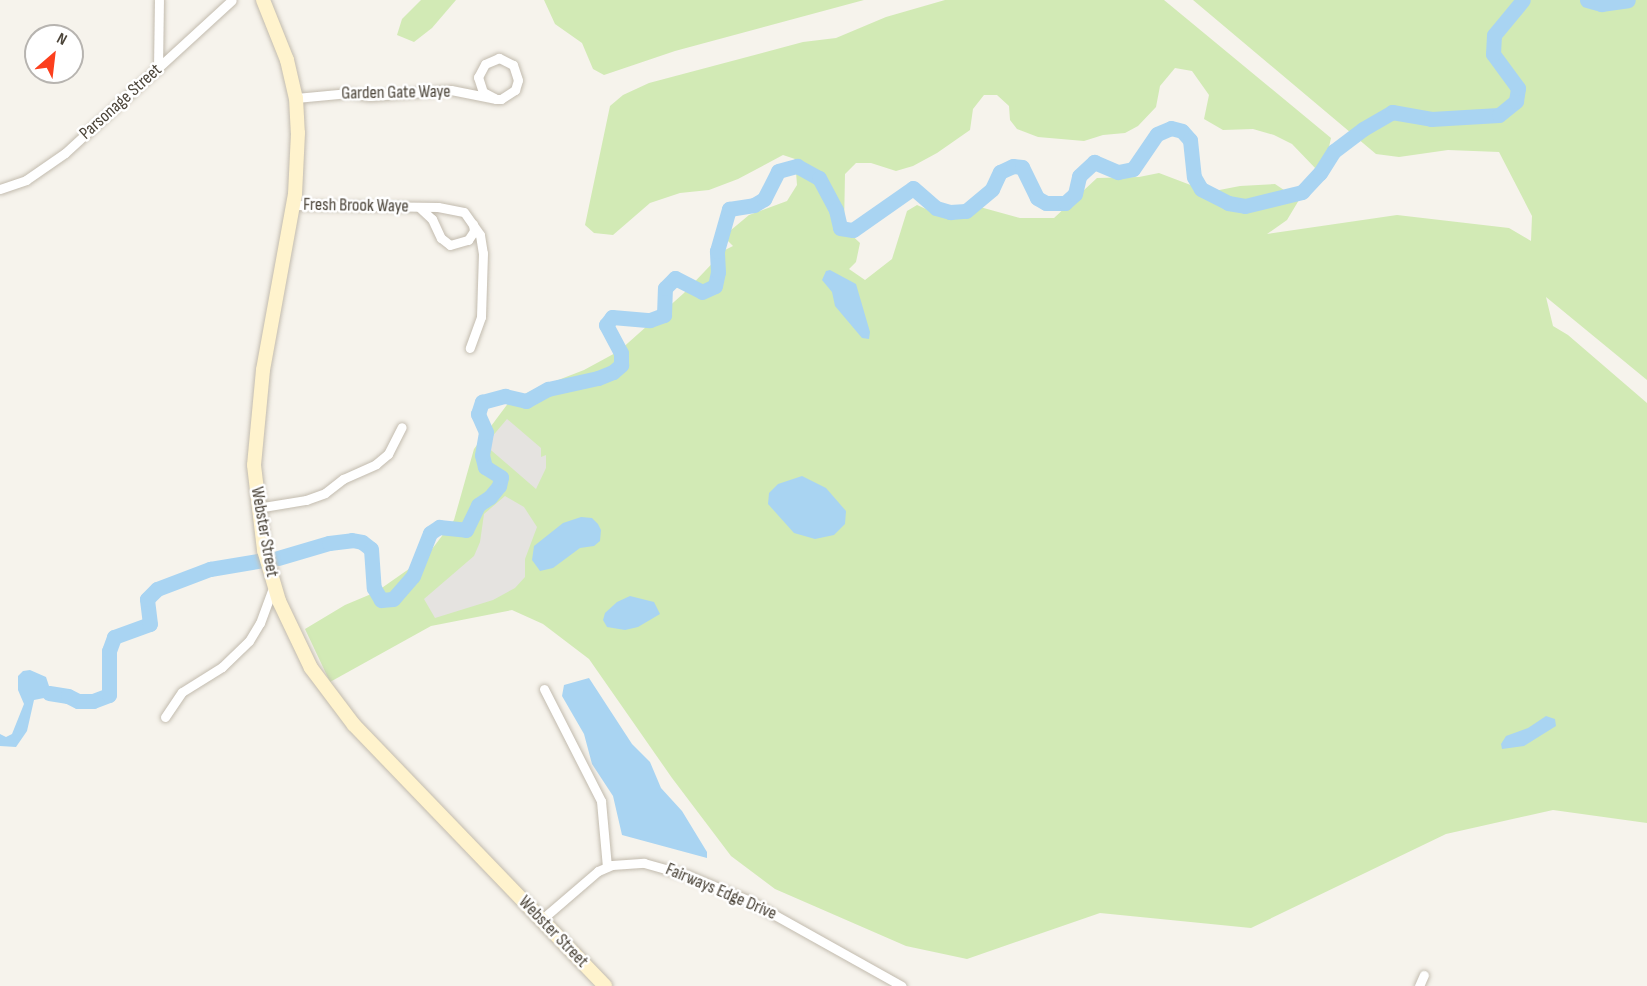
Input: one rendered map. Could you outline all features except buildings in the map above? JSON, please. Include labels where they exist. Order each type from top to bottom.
[{"type":"street","points":[[158,69],[159,0]]},
{"type":"street","name":"Parsonage Street","points":[[0,189],[26,180],[65,153],[232,0]]},
{"type":"street","name":"Webster Street","points":[[263,0],[278,35],[296,98],[298,161],[294,205],[257,409],[254,465],[257,508],[264,550],[274,585],[285,616],[302,650],[336,702],[381,755],[605,986]]},
{"type":"street","points":[[499,58],[513,65],[518,80],[511,94],[496,99],[483,92],[478,77],[485,64],[499,58]]},
{"type":"street","name":"Garden Gate Waye","points":[[296,98],[349,93],[370,96],[451,90],[496,99]]},
{"type":"street","name":"Fresh Brook Waye","points":[[294,205],[458,209],[473,224]]},
{"type":"street","points":[[419,207],[432,219],[441,238],[450,245],[468,240],[474,231],[473,224]]},
{"type":"street","points":[[470,348],[481,317],[483,274],[483,242],[473,224]]},
{"type":"street","points":[[257,508],[306,500],[325,493],[343,479],[376,464],[388,454],[402,427]]},
{"type":"street","points":[[165,717],[182,692],[222,667],[249,640],[260,623],[274,585]]},
{"type":"street","points":[[544,688],[601,801],[607,867]]},
{"type":"street","name":"Fairways Edge Drive","points":[[541,920],[585,880],[607,867],[644,863],[716,887],[790,921],[902,986]]},
{"type":"street","points":[[1419,986],[1424,975]]},
{"type":"green space","points":[[421,0],[456,0],[432,28],[414,42],[397,35],[402,19]]},
{"type":"green space","points":[[544,0],[864,0],[675,51],[604,75],[593,69],[582,43],[555,24]]},
{"type":"green space","points":[[945,0],[1164,0],[1331,138],[1327,156],[1317,170],[1292,144],[1274,135],[1253,129],[1223,130],[1204,119],[1209,95],[1192,71],[1175,68],[1160,86],[1156,107],[1138,126],[1125,133],[1103,135],[1084,141],[1038,137],[1017,129],[1010,120],[1009,106],[997,95],[984,95],[973,109],[970,130],[937,153],[913,166],[896,171],[871,163],[856,163],[845,174],[844,228],[860,243],[856,262],[849,269],[865,280],[892,259],[907,211],[917,205],[944,217],[980,207],[1020,218],[1054,218],[1097,178],[1139,177],[1159,173],[1209,192],[1240,186],[1275,184],[1299,200],[1287,220],[1267,234],[1397,215],[1509,228],[1531,241],[1532,216],[1499,152],[1448,150],[1399,157],[1376,154],[1193,0],[1647,0],[1647,380],[1546,297],[1553,326],[1568,335],[1647,403],[1647,823],[1553,810],[1446,834],[1251,928],[1100,913],[967,959],[906,946],[775,889],[731,856],[672,778],[589,659],[543,624],[512,610],[431,626],[330,682],[305,629],[345,605],[376,592],[426,557],[454,520],[474,449],[509,402],[584,370],[619,351],[684,293],[725,250],[733,246],[725,238],[731,230],[749,215],[787,201],[797,185],[795,159],[783,155],[738,179],[709,190],[680,193],[650,203],[613,235],[594,233],[585,225],[610,106],[623,95],[649,83],[803,42],[836,38],[886,17]]},
{"type":"shaded area","points":[[507,419],[541,448],[541,457],[546,455],[546,468],[536,489],[485,445]]},
{"type":"shaded area","points":[[505,496],[524,507],[537,527],[525,559],[525,577],[515,588],[493,600],[435,618],[424,599],[474,556],[480,542],[484,514]]},
{"type":"water","points":[[830,270],[856,284],[870,332],[869,339],[862,338],[835,306],[832,292],[822,280],[826,271]]},
{"type":"water","points":[[802,476],[826,488],[846,511],[845,524],[834,535],[815,539],[794,533],[768,504],[769,493],[778,484]]},
{"type":"water","points":[[581,517],[592,518],[598,524],[601,530],[600,541],[594,546],[580,548],[553,568],[540,571],[532,560],[534,546],[563,523]]},
{"type":"water","points":[[630,596],[654,602],[660,614],[638,627],[625,630],[607,627],[603,620],[605,613],[617,602]]},
{"type":"water","points":[[30,670],[46,677],[50,689],[68,696],[59,702],[44,698],[34,700],[27,731],[16,747],[0,746],[0,734],[6,737],[12,734],[24,704],[18,690],[18,676],[23,671]]},
{"type":"water","points":[[589,678],[632,744],[650,762],[661,788],[682,811],[707,852],[707,858],[622,835],[613,796],[592,764],[584,734],[562,696],[564,685]]},
{"type":"water","points":[[1546,716],[1555,719],[1556,726],[1524,746],[1502,749],[1501,744],[1506,736],[1528,728]]},
{"type":"waterway","points":[[278,558],[329,543],[352,540],[362,542],[371,549],[374,588],[381,600],[393,599],[413,576],[430,533],[439,527],[466,530],[478,505],[490,497],[499,486],[501,477],[485,467],[482,455],[486,432],[478,414],[482,402],[505,396],[526,401],[548,389],[598,378],[613,372],[621,365],[621,353],[606,325],[612,317],[650,320],[664,315],[665,288],[675,278],[702,292],[715,286],[718,272],[717,251],[729,209],[754,205],[764,199],[778,171],[797,166],[819,178],[836,210],[840,228],[853,230],[913,188],[936,208],[950,212],[966,211],[992,189],[1000,172],[1013,166],[1022,167],[1037,198],[1046,203],[1065,203],[1075,194],[1079,176],[1094,162],[1118,172],[1133,169],[1157,134],[1171,128],[1182,131],[1190,140],[1194,177],[1201,189],[1228,203],[1245,206],[1302,192],[1320,173],[1334,151],[1363,129],[1392,112],[1431,119],[1499,115],[1516,101],[1518,88],[1493,54],[1494,35],[1523,0]]},
{"type":"waterway","points":[[1587,0],[1601,4],[1628,0]]},
{"type":"waterway","points":[[49,693],[68,696],[78,701],[93,701],[109,695],[109,651],[114,637],[150,624],[147,599],[157,589],[210,569],[258,561]]}]
